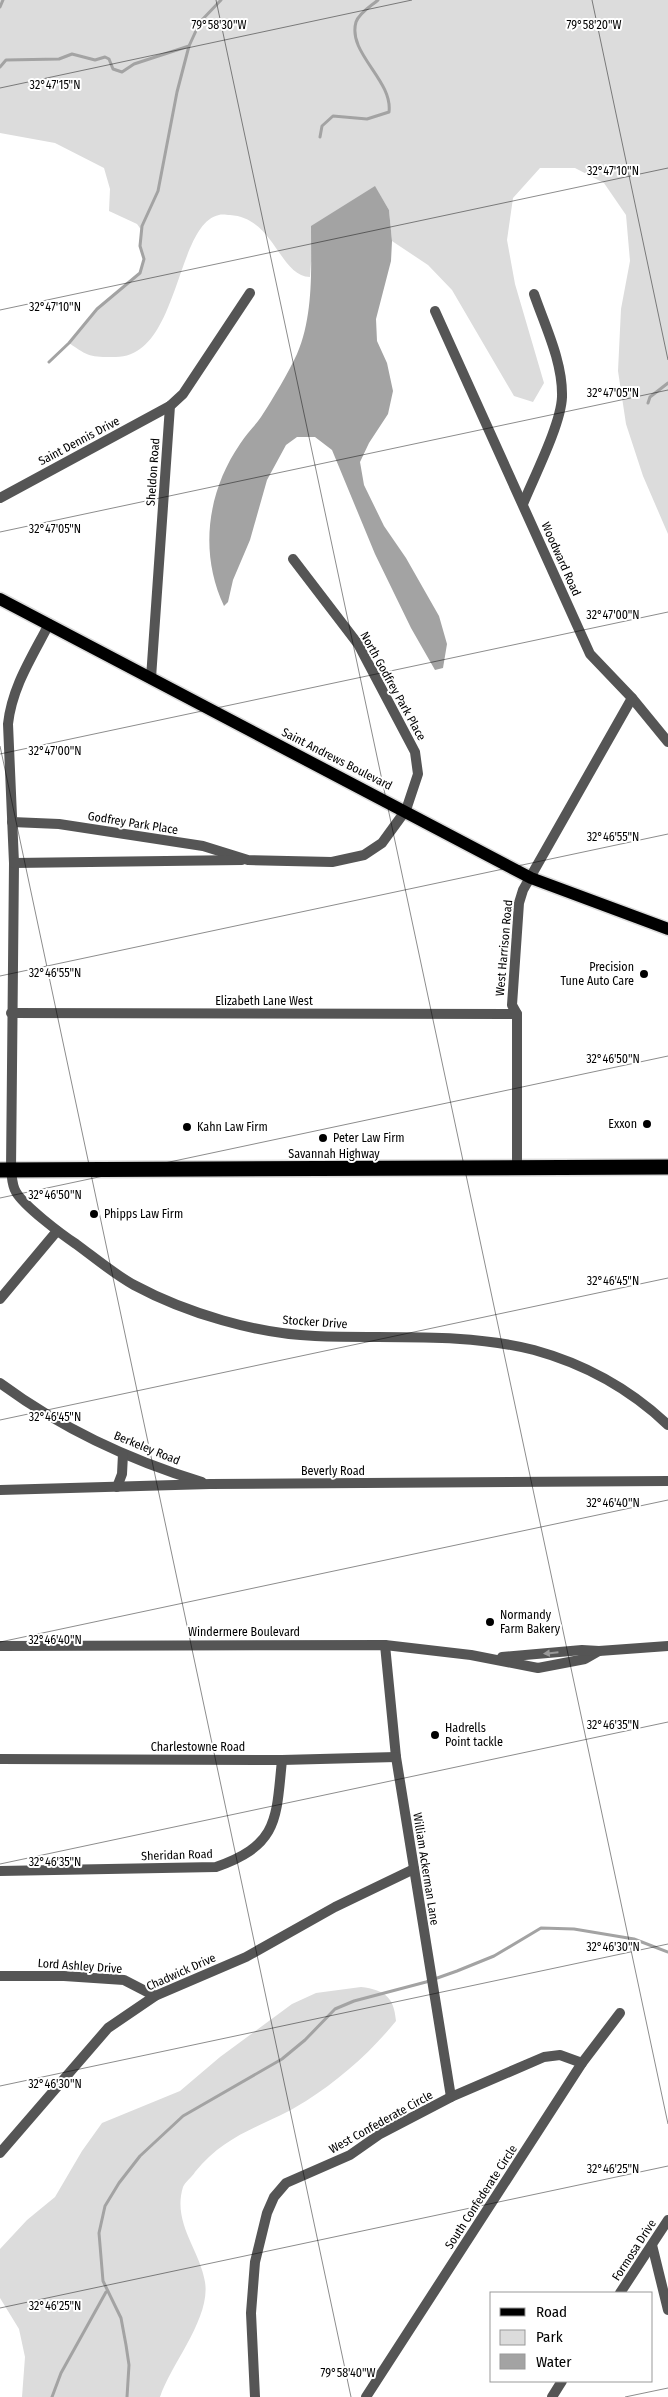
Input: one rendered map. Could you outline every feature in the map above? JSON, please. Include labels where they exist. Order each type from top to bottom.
[{"type":"highway","name":"Savannah Highway","points":[[5,1170],[668,1167]]},
{"type":"main road","name":"Saint Andrews Boulevard","points":[[0,599],[406,810],[531,878],[668,930]]},
{"type":"street","points":[[170,406],[183,394],[250,294]]},
{"type":"street","points":[[523,504],[553,433],[562,398],[559,367],[534,294]]},
{"type":"street","name":"Woodward Road","points":[[436,311],[590,654],[632,698],[668,742]]},
{"type":"street","name":"Saint Dennis Drive","points":[[0,498],[170,406]]},
{"type":"street","name":"Sheldon Road","points":[[151,678],[170,406]]},
{"type":"street","name":"North Godfrey Park Place","points":[[293,559],[358,644],[415,752],[418,774],[406,810]]},
{"type":"street","name":"Stocker Drive","points":[[49,624],[16,688],[10,704],[8,724],[14,863],[5,1170],[16,1193],[57,1231],[133,1285],[214,1317],[267,1331],[314,1336],[453,1338],[496,1342],[534,1350],[578,1364],[608,1380],[663,1418],[668,1425]]},
{"type":"street","name":"West Harrison Road","points":[[518,1168],[517,1014],[512,1005],[519,903],[523,890],[632,698]]},
{"type":"street","name":"Godfrey Park Place","points":[[14,863],[248,860],[332,862],[364,855],[382,843],[406,810]]},
{"type":"street","name":"Godfrey Park Place","points":[[12,822],[60,824],[203,846],[248,860]]},
{"type":"street","name":"Elizabeth Lane West","points":[[11,1013],[517,1014]]},
{"type":"street","points":[[0,1299],[57,1231]]},
{"type":"street","name":"Berkeley Road","points":[[0,1383],[52,1417],[124,1454],[160,1469],[210,1484]]},
{"type":"street","points":[[117,1487],[122,1474],[124,1454]]},
{"type":"street","name":"Beverly Road","points":[[0,1490],[210,1484],[667,1482]]},
{"type":"street","name":"Windermere Boulevard","points":[[0,1646],[385,1644],[488,1658],[538,1668],[585,1659],[599,1651]]},
{"type":"street","name":"William Ackerman Lane","points":[[385,1644],[396,1757],[451,2097]]},
{"type":"street","name":"Windermere Boulevard","points":[[488,1658],[582,1650],[599,1651],[668,1646]]},
{"type":"street","name":"Charlestowne Road","points":[[0,1759],[282,1760],[396,1757]]},
{"type":"street","name":"Sheridan Road","points":[[0,1871],[216,1867],[234,1861],[261,1843],[273,1826],[282,1760]]},
{"type":"street","name":"Chadwick Drive","points":[[0,2153],[108,2028],[155,1996],[246,1957],[335,1906],[414,1869]]},
{"type":"street","name":"Lord Ashley Drive","points":[[0,1976],[64,1976],[124,1980],[155,1996]]},
{"type":"street","name":"South Confederate Circle","points":[[366,2397],[582,2063],[620,2013]]},
{"type":"street","name":"West Confederate Circle","points":[[255,2397],[251,2312],[256,2262],[267,2213],[274,2197],[286,2183],[350,2155],[380,2134],[451,2097],[544,2057],[560,2055],[582,2063]]},
{"type":"street","name":"Formosa Drive","points":[[621,2292],[668,2220]]},
{"type":"street","points":[[652,2244],[668,2310]]},
{"type":"street","points":[[552,2397],[561,2382]]},
{"type":"green space","points":[[0,0],[668,0],[668,534],[643,476],[626,424],[618,371],[621,309],[630,261],[626,215],[604,183],[575,168],[540,168],[513,198],[507,240],[515,284],[544,383],[533,402],[514,396],[452,290],[428,265],[392,241],[389,210],[375,187],[311,263],[310,277],[300,274],[291,267],[257,226],[245,218],[219,215],[205,224],[193,241],[165,315],[152,336],[136,352],[115,357],[90,355],[69,343],[97,309],[140,273],[144,259],[140,246],[142,231],[137,224],[109,211],[110,189],[104,168],[55,143],[0,133]]},
{"type":"green space","points":[[361,1987],[376,1990],[387,1996],[395,2013],[396,2021],[376,2044],[342,2075],[306,2101],[220,2147],[183,2187],[181,2213],[202,2270],[205,2282],[205,2296],[196,2326],[160,2397],[22,2397],[25,2357],[19,2329],[0,2298],[0,2249],[27,2220],[55,2197],[82,2151],[102,2123],[180,2091],[220,2057],[292,2004],[316,1993]]},
{"type":"water","points":[[375,186],[389,210],[392,241],[391,261],[376,319],[377,341],[387,363],[393,391],[388,414],[369,443],[360,462],[364,485],[384,526],[406,558],[439,616],[447,644],[443,668],[435,670],[411,628],[375,554],[332,450],[315,437],[297,437],[286,445],[267,480],[250,540],[233,580],[228,602],[224,606],[216,586],[211,565],[210,523],[220,482],[240,444],[261,417],[280,386],[297,354],[302,339],[309,307],[311,226]]},
{"type":"waterway","points":[[0,7],[3,0]]},
{"type":"waterway","points":[[49,362],[69,343],[97,309],[140,273],[144,259],[140,246],[142,226],[158,191],[177,92],[189,46],[200,22],[221,0]]},
{"type":"waterway","points":[[320,137],[322,126],[333,116],[367,119],[389,112],[388,100],[384,89],[358,45],[355,33],[356,22],[362,13],[378,0]]},
{"type":"waterway","points":[[0,67],[6,60],[59,59],[72,54],[95,60],[105,57],[109,59],[113,69],[122,72],[134,64],[189,46]]},
{"type":"waterway","points":[[648,403],[650,397],[668,383]]},
{"type":"waterway","points":[[127,2397],[129,2365],[126,2345],[121,2318],[103,2281],[99,2233],[105,2206],[119,2183],[140,2156],[183,2116],[282,2059],[305,2040],[335,2009],[354,2001],[426,1982],[457,1971],[494,1956],[541,1928],[574,1929],[634,1939],[668,1952]]},
{"type":"waterway","points":[[52,2397],[61,2373],[106,2292]]},
{"type":"place","name":"Precision Tune Auto Care","points":[[644,974]]},
{"type":"place","name":"Exxon","points":[[647,1124]]},
{"type":"place","name":"Kahn Law Firm","points":[[187,1127]]},
{"type":"place","name":"Peter Law Firm","points":[[323,1138]]},
{"type":"place","name":"Phipps Law Firm","points":[[94,1214]]},
{"type":"place","name":"Normandy Farm Bakery","points":[[490,1622]]},
{"type":"place","name":"Hadrells Point tackle","points":[[435,1735]]}]
